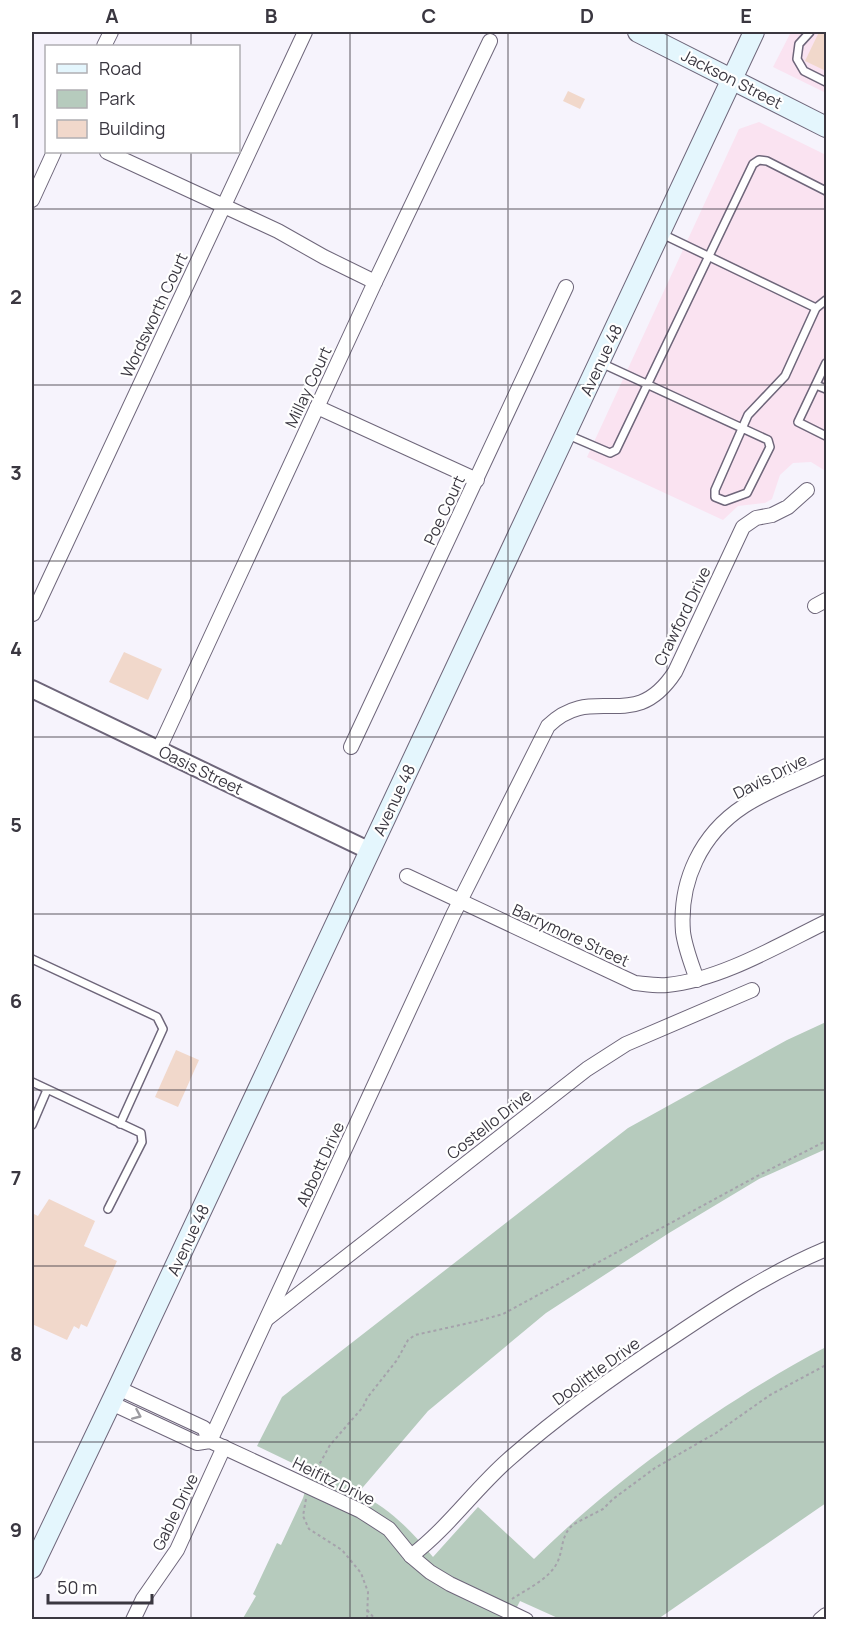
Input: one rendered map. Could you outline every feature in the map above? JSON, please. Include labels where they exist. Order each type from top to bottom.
[{"type":"main road","name":"Jackson Street","points":[[638,32],[826,127]]},
{"type":"main road","name":"Avenue 48","points":[[32,1568],[115,1396],[754,32]]},
{"type":"street","name":"Wordsworth Court","points":[[33,614],[305,32]]},
{"type":"street","name":"Millay Court","points":[[159,749],[375,282],[490,41]]},
{"type":"street","points":[[32,200],[54,153]]},
{"type":"street","points":[[109,153],[223,205],[375,282]]},
{"type":"street","name":"Poe Court","points":[[351,747],[566,287]]},
{"type":"street","points":[[317,407],[477,480]]},
{"type":"street","name":"Crawford Drive","points":[[460,902],[548,726],[557,717],[580,706],[624,707],[640,704],[655,696],[666,686],[675,672],[743,527],[756,518],[772,515],[788,507],[807,490]]},
{"type":"street","name":"Oasis Street","points":[[32,689],[370,851]]},
{"type":"street","name":"Davis Drive","points":[[697,980],[686,945],[683,907],[691,870],[701,849],[715,831],[745,805],[826,766]]},
{"type":"street","name":"Barrymore Street","points":[[407,876],[635,983],[665,985],[697,980],[723,971],[826,922]]},
{"type":"street","name":"Abbott Drive","points":[[210,1441],[460,902]]},
{"type":"street","name":"Costello Drive","points":[[267,1319],[587,1069],[626,1044],[752,990]]},
{"type":"street","name":"Doolittle Drive","points":[[411,1556],[429,1542],[508,1460],[583,1398],[737,1294],[826,1249]]},
{"type":"street","name":"Heifitz Drive","points":[[115,1396],[171,1412],[204,1428],[210,1441]]},
{"type":"street","name":"Heifitz Drive","points":[[115,1396],[164,1427],[197,1443],[210,1441],[376,1519],[388,1529],[411,1556],[430,1572],[526,1620]]},
{"type":"street","name":"Gable Drive","points":[[133,1620],[143,1599],[177,1550],[224,1447]]},
{"type":"street","points":[[820,1620],[826,1615]]},
{"type":"lane","points":[[810,32],[799,44],[797,59],[804,71],[826,82]]},
{"type":"lane","points":[[566,434],[610,453],[616,450],[753,164],[759,160],[767,161],[826,191]]},
{"type":"lane","points":[[661,233],[816,308]]},
{"type":"lane","points":[[599,363],[648,385],[742,429],[768,441],[770,447],[747,493],[725,501],[715,498],[715,490],[742,429],[748,416],[769,396],[785,376],[816,308],[826,300]]},
{"type":"lane","points":[[826,363],[798,422],[826,436]]},
{"type":"lane","points":[[816,385],[826,389]]},
{"type":"lane","points":[[32,959],[157,1017],[161,1022],[163,1029],[120,1124]]},
{"type":"lane","points":[[32,1082],[141,1133],[142,1142],[108,1209]]},
{"type":"lane","points":[[32,1125],[47,1090]]},
{"type":"lane","points":[[164,1427],[171,1412]]},
{"type":"path","points":[[367,1620],[368,1592],[356,1566],[342,1550],[309,1529],[305,1524],[303,1510],[317,1467],[330,1445],[363,1407],[408,1341],[415,1335],[503,1314],[826,1141]]},
{"type":"path","points":[[499,1607],[553,1570],[559,1559],[562,1541],[574,1524],[603,1509],[613,1498],[647,1474],[716,1433],[770,1395],[826,1365]]},
{"type":"path","points":[[367,1610],[376,1620]]},
{"type":"shaded area","points":[[791,32],[826,32],[826,93],[773,67]]},
{"type":"shaded area","points":[[759,122],[826,155],[826,474],[824,470],[811,462],[793,463],[780,475],[772,499],[765,503],[738,506],[723,520],[587,457],[739,129]]},
{"type":"green space","points":[[826,1022],[826,1149],[759,1179],[669,1233],[546,1313],[428,1411],[358,1493],[399,1520],[433,1557],[478,1507],[534,1559],[600,1499],[672,1443],[710,1416],[826,1347],[826,1503],[658,1619],[560,1619],[520,1601],[511,1619],[242,1620],[256,1596],[253,1594],[277,1543],[281,1545],[303,1498],[311,1472],[257,1446],[282,1397],[628,1128],[787,1040]]},
{"type":"building","points":[[819,32],[826,32],[826,71],[805,61]]},
{"type":"building","points":[[568,91],[585,99],[580,109],[563,101]]},
{"type":"building","points":[[124,652],[162,669],[148,700],[109,682]]},
{"type":"building","points":[[176,1050],[199,1060],[178,1107],[155,1097]]},
{"type":"building","points":[[49,1199],[95,1221],[84,1246],[117,1261],[87,1327],[81,1324],[79,1329],[74,1326],[67,1340],[32,1324],[32,1213],[38,1216]]}]
